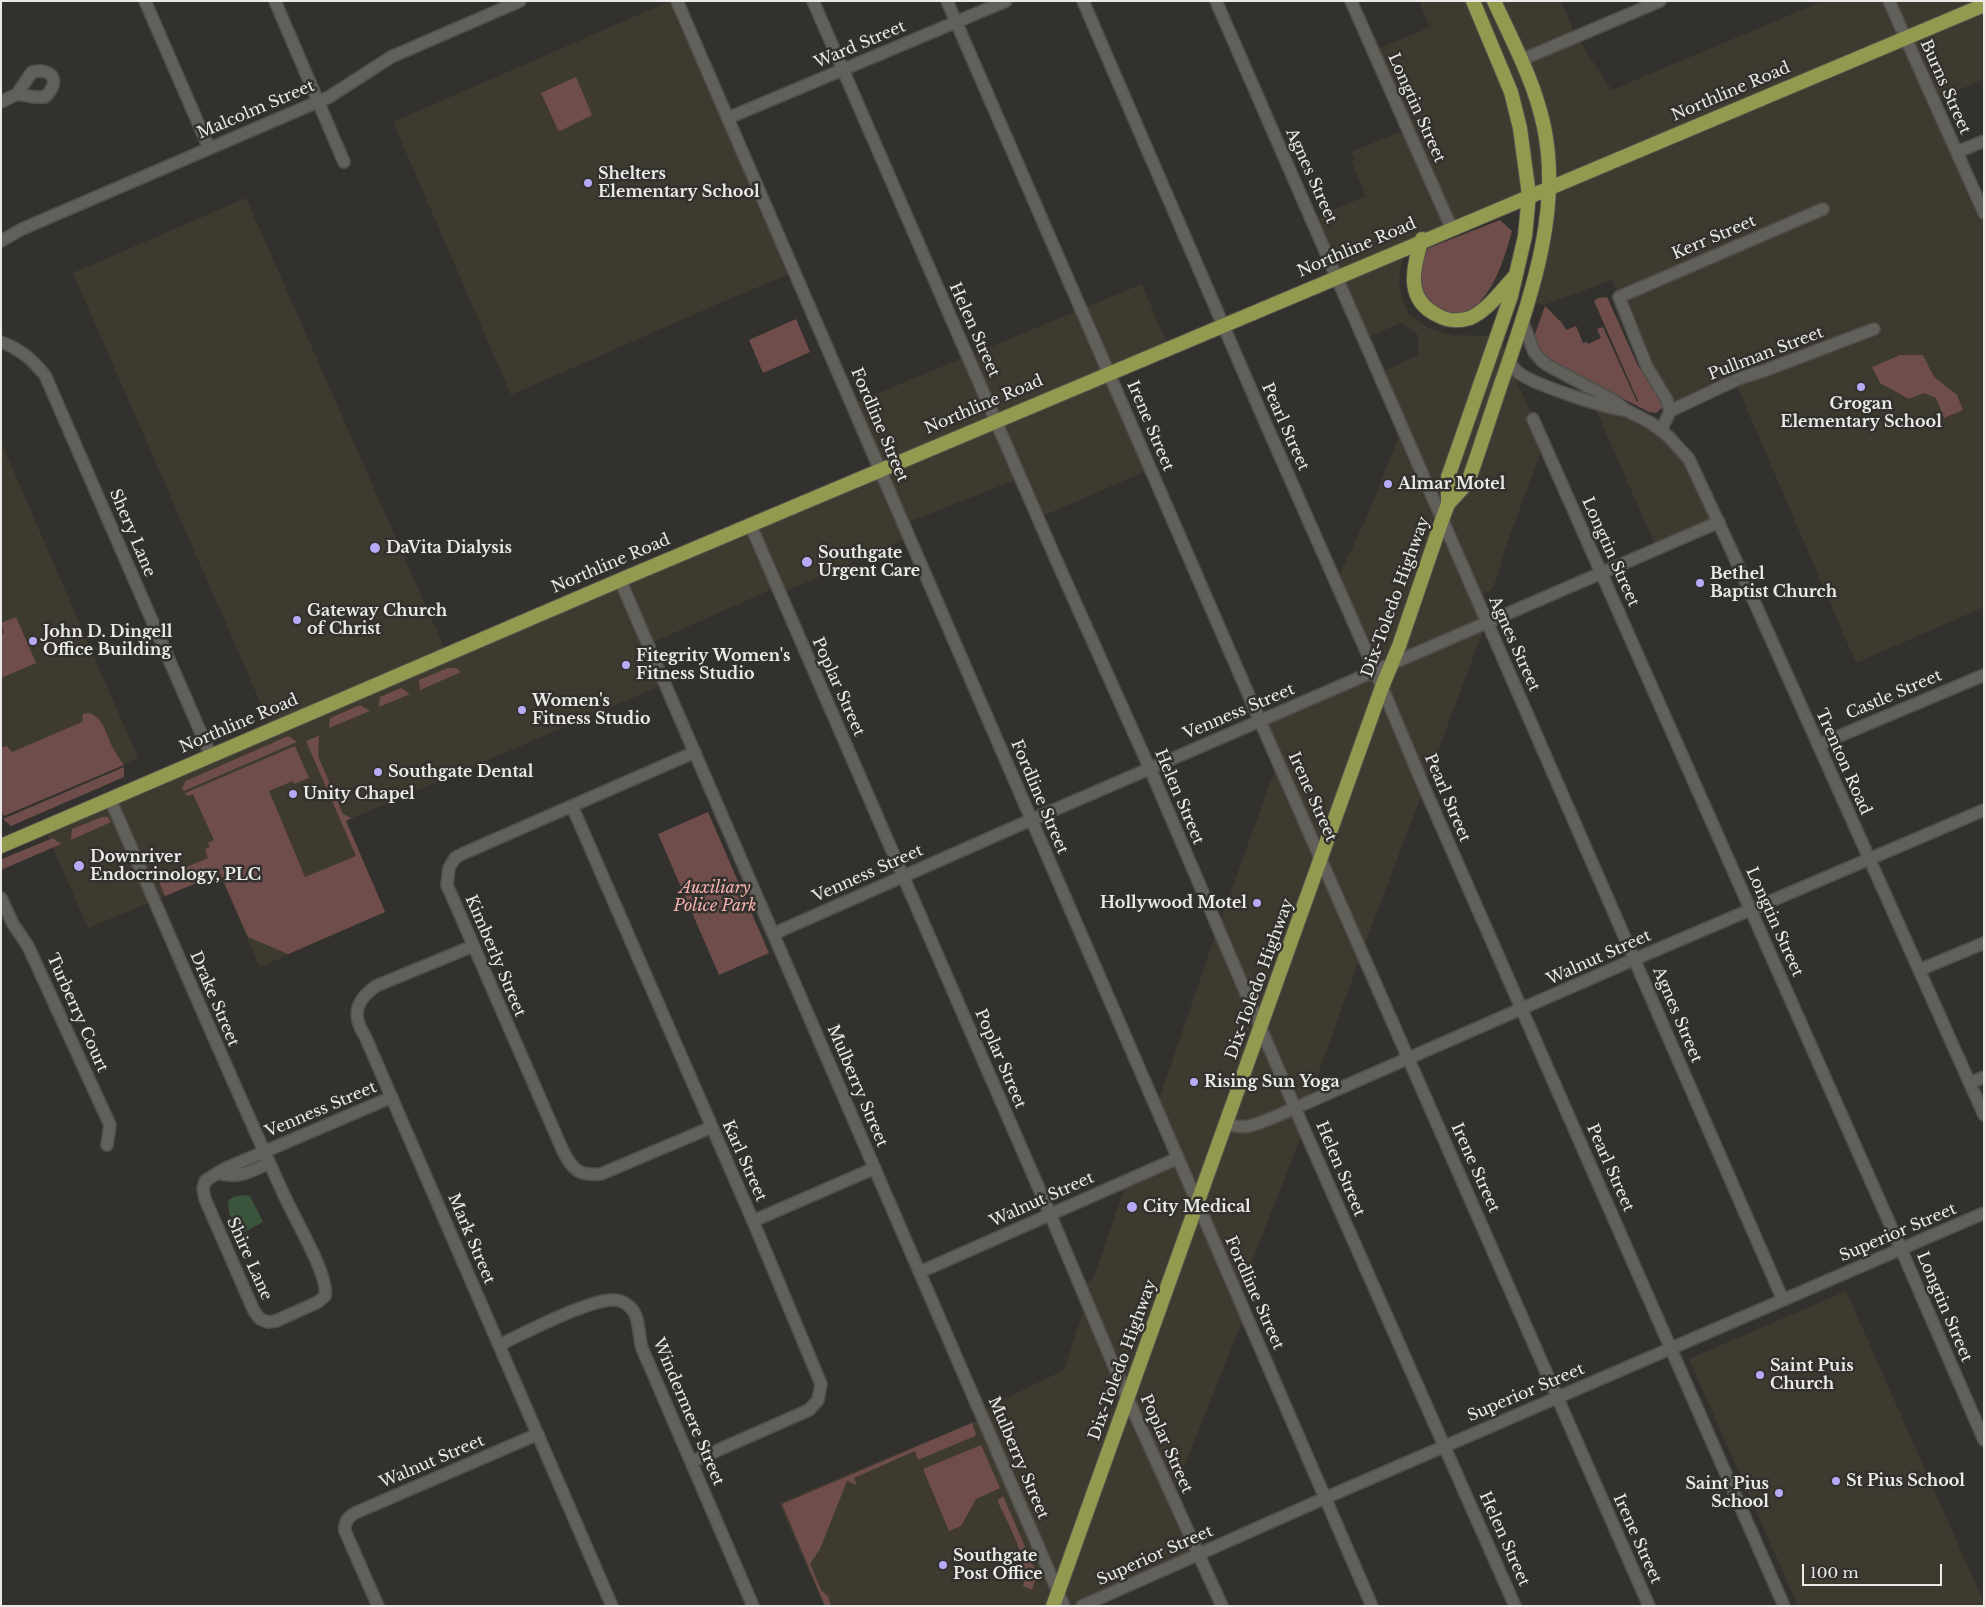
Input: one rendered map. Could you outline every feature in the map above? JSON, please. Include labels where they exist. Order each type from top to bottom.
[{"type":"main road","name":"Dix-Toledo Highway","points":[[1053,1606],[1382,687],[1399,646],[1448,504],[1448,477],[1511,296],[1525,236],[1529,195],[1520,128],[1511,92],[1473,1]]},
{"type":"main road","name":"Dix-Toledo Highway","points":[[1448,504],[1468,482],[1532,292],[1547,220],[1548,155],[1544,128],[1533,88],[1494,1]]},
{"type":"main road","name":"Northline Road","points":[[1,846],[880,468],[1548,186],[1984,5]]},
{"type":"main road","points":[[1422,239],[1414,264],[1415,290],[1427,308],[1442,318],[1460,320],[1474,316],[1487,306],[1517,273]]},
{"type":"main road","points":[[1508,362],[1502,338],[1511,296]]},
{"type":"street","points":[[145,1],[209,148]]},
{"type":"street","points":[[275,1],[344,162]]},
{"type":"street","name":"Malcolm Street","points":[[1,241],[22,228],[334,94],[391,57],[520,1]]},
{"type":"street","name":"Fordline Street","points":[[677,1],[1372,1606]]},
{"type":"street","name":"Helen Street","points":[[813,1],[1149,769],[1260,1028],[1515,1606]]},
{"type":"street","name":"Irene Street","points":[[947,1],[1260,721],[1649,1606]]},
{"type":"street","name":"Ward Street","points":[[728,118],[1006,1]]},
{"type":"street","name":"Pearl Street","points":[[1083,1],[1376,672],[1424,787],[1784,1606]]},
{"type":"street","name":"Agnes Street","points":[[1216,1],[1783,1300]]},
{"type":"street","name":"Longtin Street","points":[[1351,1],[1451,227]]},
{"type":"street","points":[[1520,60],[1660,1]]},
{"type":"street","name":"Burns Street","points":[[1889,1],[1984,213]]},
{"type":"street","points":[[1,102],[17,94]]},
{"type":"street","points":[[1957,152],[1984,141]]},
{"type":"street","name":"Kerr Street","points":[[1670,412],[1667,400],[1647,367],[1618,297],[1823,209]]},
{"type":"street","name":"Trenton Road","points":[[1522,320],[1534,352],[1540,360],[1651,423],[1689,459],[1719,522],[1984,1115]]},
{"type":"street","name":"Pullman Street","points":[[1670,412],[1738,379],[1874,329]]},
{"type":"street","name":"Shery Lane","points":[[1,342],[18,348],[45,375],[211,756]]},
{"type":"street","name":"Trenton Road","points":[[1508,362],[1520,374],[1543,384],[1612,408],[1626,410]]},
{"type":"street","points":[[1661,431],[1670,412]]},
{"type":"street","name":"Longtin Street","points":[[1533,419],[1984,1440]]},
{"type":"street","name":"Venness Street","points":[[773,934],[1719,522]]},
{"type":"street","name":"Poplar Street","points":[[750,524],[1128,1397],[1222,1606]]},
{"type":"street","name":"Mulberry Street","points":[[620,580],[1064,1606]]},
{"type":"street","name":"Castle Street","points":[[1818,746],[1984,675]]},
{"type":"street","name":"Kimberly Street","points":[[695,752],[462,854],[452,863],[447,874],[447,885],[563,1151],[572,1166],[588,1175],[602,1174],[712,1127]]},
{"type":"street","name":"Drake Street","points":[[110,799],[290,1210]]},
{"type":"street","name":"Karl Street","points":[[572,806],[820,1378],[820,1395],[816,1403],[809,1410],[691,1462]]},
{"type":"street","name":"Walnut Street","points":[[1226,1124],[1239,1128],[1245,1127],[1296,1107],[1635,959],[1984,810]]},
{"type":"street","name":"Turberry Court","points":[[1,898],[13,924],[28,946],[110,1125],[108,1145]]},
{"type":"street","points":[[1919,970],[1984,942]]},
{"type":"street","name":"Mark Street","points":[[473,946],[376,986],[361,1001],[357,1013],[358,1024],[392,1097],[612,1606]]},
{"type":"street","points":[[1970,1083],[1984,1077]]},
{"type":"street","name":"Venness Street","points":[[266,1158],[392,1097]]},
{"type":"street","name":"Shire Lane","points":[[266,1158],[217,1173],[203,1185],[205,1199],[256,1315],[268,1322],[276,1321],[318,1302],[325,1296],[326,1290],[314,1258],[290,1210]]},
{"type":"street","name":"Walnut Street","points":[[920,1272],[1178,1158]]},
{"type":"street","points":[[753,1221],[875,1168]]},
{"type":"street","name":"Superior Street","points":[[1082,1606],[1444,1446],[1984,1213]]},
{"type":"street","name":"Windermere Street","points":[[499,1345],[600,1301],[613,1300],[625,1303],[632,1309],[636,1316],[642,1348],[754,1606]]},
{"type":"street","name":"Walnut Street","points":[[378,1606],[352,1546],[345,1526],[347,1520],[355,1513],[538,1434]]},
{"type":"shaded area","name":"Shelters Elementary School","points":[[670,1],[677,1],[795,272],[511,395],[393,122]]},
{"type":"shaded area","points":[[1419,1],[1561,1],[1576,36],[1612,90],[1823,1],[1984,1],[1984,79],[1934,101],[1984,213],[1984,607],[1856,663],[1735,381],[1670,411],[1612,280],[1544,305],[1528,301],[1548,186],[1404,247],[1399,280],[1401,294],[1409,315],[1429,328],[1451,335],[1496,336],[1503,338],[1504,351],[1508,362],[1544,442],[1503,555],[1499,573],[1492,589],[1476,599],[1486,623],[1362,952],[1308,1102],[1296,1107],[1304,1129],[1238,1297],[1245,1314],[1172,1498],[1198,1554],[1082,1606],[824,1606],[779,1503],[982,1418],[980,1411],[1064,1370],[1086,1302],[1081,1290],[1094,1277],[1127,1181],[1177,1158],[1156,1108],[1278,761],[1260,721],[1375,672],[1336,583],[1368,514],[1402,428],[1378,374],[1418,355],[1418,335],[1401,323],[1363,339],[1312,219],[1366,196],[1351,161],[1355,159],[1351,152],[1407,129],[1373,51],[1430,27]]},
{"type":"shaded area","points":[[246,198],[447,654],[879,468],[852,404],[1142,284],[1168,347],[1109,372],[1151,469],[1038,518],[1020,478],[904,524],[910,537],[780,594],[777,587],[649,644],[665,684],[346,821],[386,912],[260,967],[219,874],[88,928],[44,827],[272,729],[73,273]]},
{"type":"shaded area","points":[[1592,401],[1626,410],[1689,459],[1719,522],[1657,549]]},
{"type":"shaded area","points":[[1,442],[138,758],[1,817]]},
{"type":"shaded area","points":[[236,1196],[250,1196],[263,1222],[243,1233],[229,1214],[228,1200]]},
{"type":"shaded area","name":"St Pius School","points":[[1846,1291],[1984,1606],[1798,1606],[1689,1359]]},
{"type":"green space","points":[[576,77],[592,115],[560,131],[541,93]]},
{"type":"green space","points":[[1500,220],[1512,231],[1499,271],[1484,298],[1474,307],[1462,313],[1448,313],[1429,307],[1418,287],[1421,257],[1429,248]]},
{"type":"green space","points":[[1607,297],[1638,366],[1662,399],[1662,408],[1656,413],[1649,412],[1552,362],[1541,353],[1534,337],[1545,306],[1562,323],[1566,330],[1576,326],[1583,343],[1587,342],[1588,344],[1601,338],[1597,329],[1603,327],[1637,402],[1594,301],[1598,298]]},
{"type":"green space","points":[[796,319],[810,352],[763,373],[749,340]]},
{"type":"green space","points":[[1900,355],[1923,355],[1934,377],[1957,395],[1963,410],[1944,418],[1936,398],[1924,393],[1909,399],[1880,383],[1872,367]]},
{"type":"green space","points":[[16,617],[36,663],[1,678],[1,634],[4,633],[1,623]]},
{"type":"green space","points":[[448,668],[456,668],[461,672],[420,690],[419,680]]},
{"type":"green space","points":[[401,688],[410,694],[379,707],[380,697]]},
{"type":"green space","points":[[360,705],[370,711],[329,728],[330,718]]},
{"type":"green space","points":[[89,713],[94,715],[101,723],[114,750],[124,765],[4,816],[1,811],[1,748],[7,746],[12,752],[82,722],[83,714]]},
{"type":"green space","points":[[321,735],[319,737],[318,756],[343,814],[351,818],[346,821],[385,912],[288,954],[248,937],[220,873],[165,896],[158,879],[208,858],[205,849],[210,847],[208,843],[214,840],[193,794],[187,796],[185,793],[295,746],[309,778],[294,784],[293,781],[269,791],[305,877],[356,856],[306,741]]},
{"type":"green space","points":[[288,736],[297,742],[184,791],[182,788],[186,781]]},
{"type":"green space","points":[[124,767],[124,777],[11,826],[3,819]]},
{"type":"green space","name":"Auxiliary Police Park","points":[[708,812],[769,953],[719,975],[658,834]]},
{"type":"green space","points":[[102,817],[108,817],[111,822],[71,840],[72,829]]},
{"type":"green space","points":[[53,838],[61,844],[1,870],[2,859]]},
{"type":"green space","points":[[972,1423],[975,1436],[918,1460],[915,1451],[854,1478],[857,1485],[847,1481],[820,1549],[810,1564],[821,1590],[828,1596],[831,1606],[825,1606],[782,1504]]},
{"type":"green space","points":[[981,1445],[1000,1488],[976,1499],[961,1526],[949,1531],[923,1469]]},
{"type":"green space","points":[[1003,1496],[1037,1574],[1032,1590],[1023,1586],[1025,1577],[1021,1555],[998,1502]]},
{"type":"place","name":"Shelters Elementary School","points":[[588,183]]},
{"type":"place","name":"Grogan Elementary School","points":[[1861,387]]},
{"type":"place","name":"Almar Motel","points":[[1388,484]]},
{"type":"place","name":"DaVita Dialysis","points":[[375,548]]},
{"type":"place","name":"Southgate Urgent Care","points":[[807,562]]},
{"type":"place","name":"Bethel Baptist Church","points":[[1700,583]]},
{"type":"place","name":"Gateway Church of Christ","points":[[297,620]]},
{"type":"place","name":"John D. Dingell Office Building","points":[[33,641]]},
{"type":"place","name":"Fitegrity Women's Fitness Studio","points":[[626,665]]},
{"type":"place","name":"Women's Fitness Studio","points":[[522,710]]},
{"type":"place","name":"Southgate Dental","points":[[378,772]]},
{"type":"place","name":"Unity Chapel","points":[[293,794]]},
{"type":"place","name":"Downriver Endocrinology, PLC","points":[[79,866]]},
{"type":"place","name":"Hollywood Motel","points":[[1257,903]]},
{"type":"place","name":"Rising Sun Yoga","points":[[1194,1082]]},
{"type":"place","name":"City Medical","points":[[1132,1207]]},
{"type":"place","name":"Saint Puis Church","points":[[1760,1375]]},
{"type":"place","name":"St Pius School","points":[[1836,1481]]},
{"type":"place","name":"Saint Pius School","points":[[1779,1493]]},
{"type":"place","name":"Southgate Post Office","points":[[943,1565]]}]
